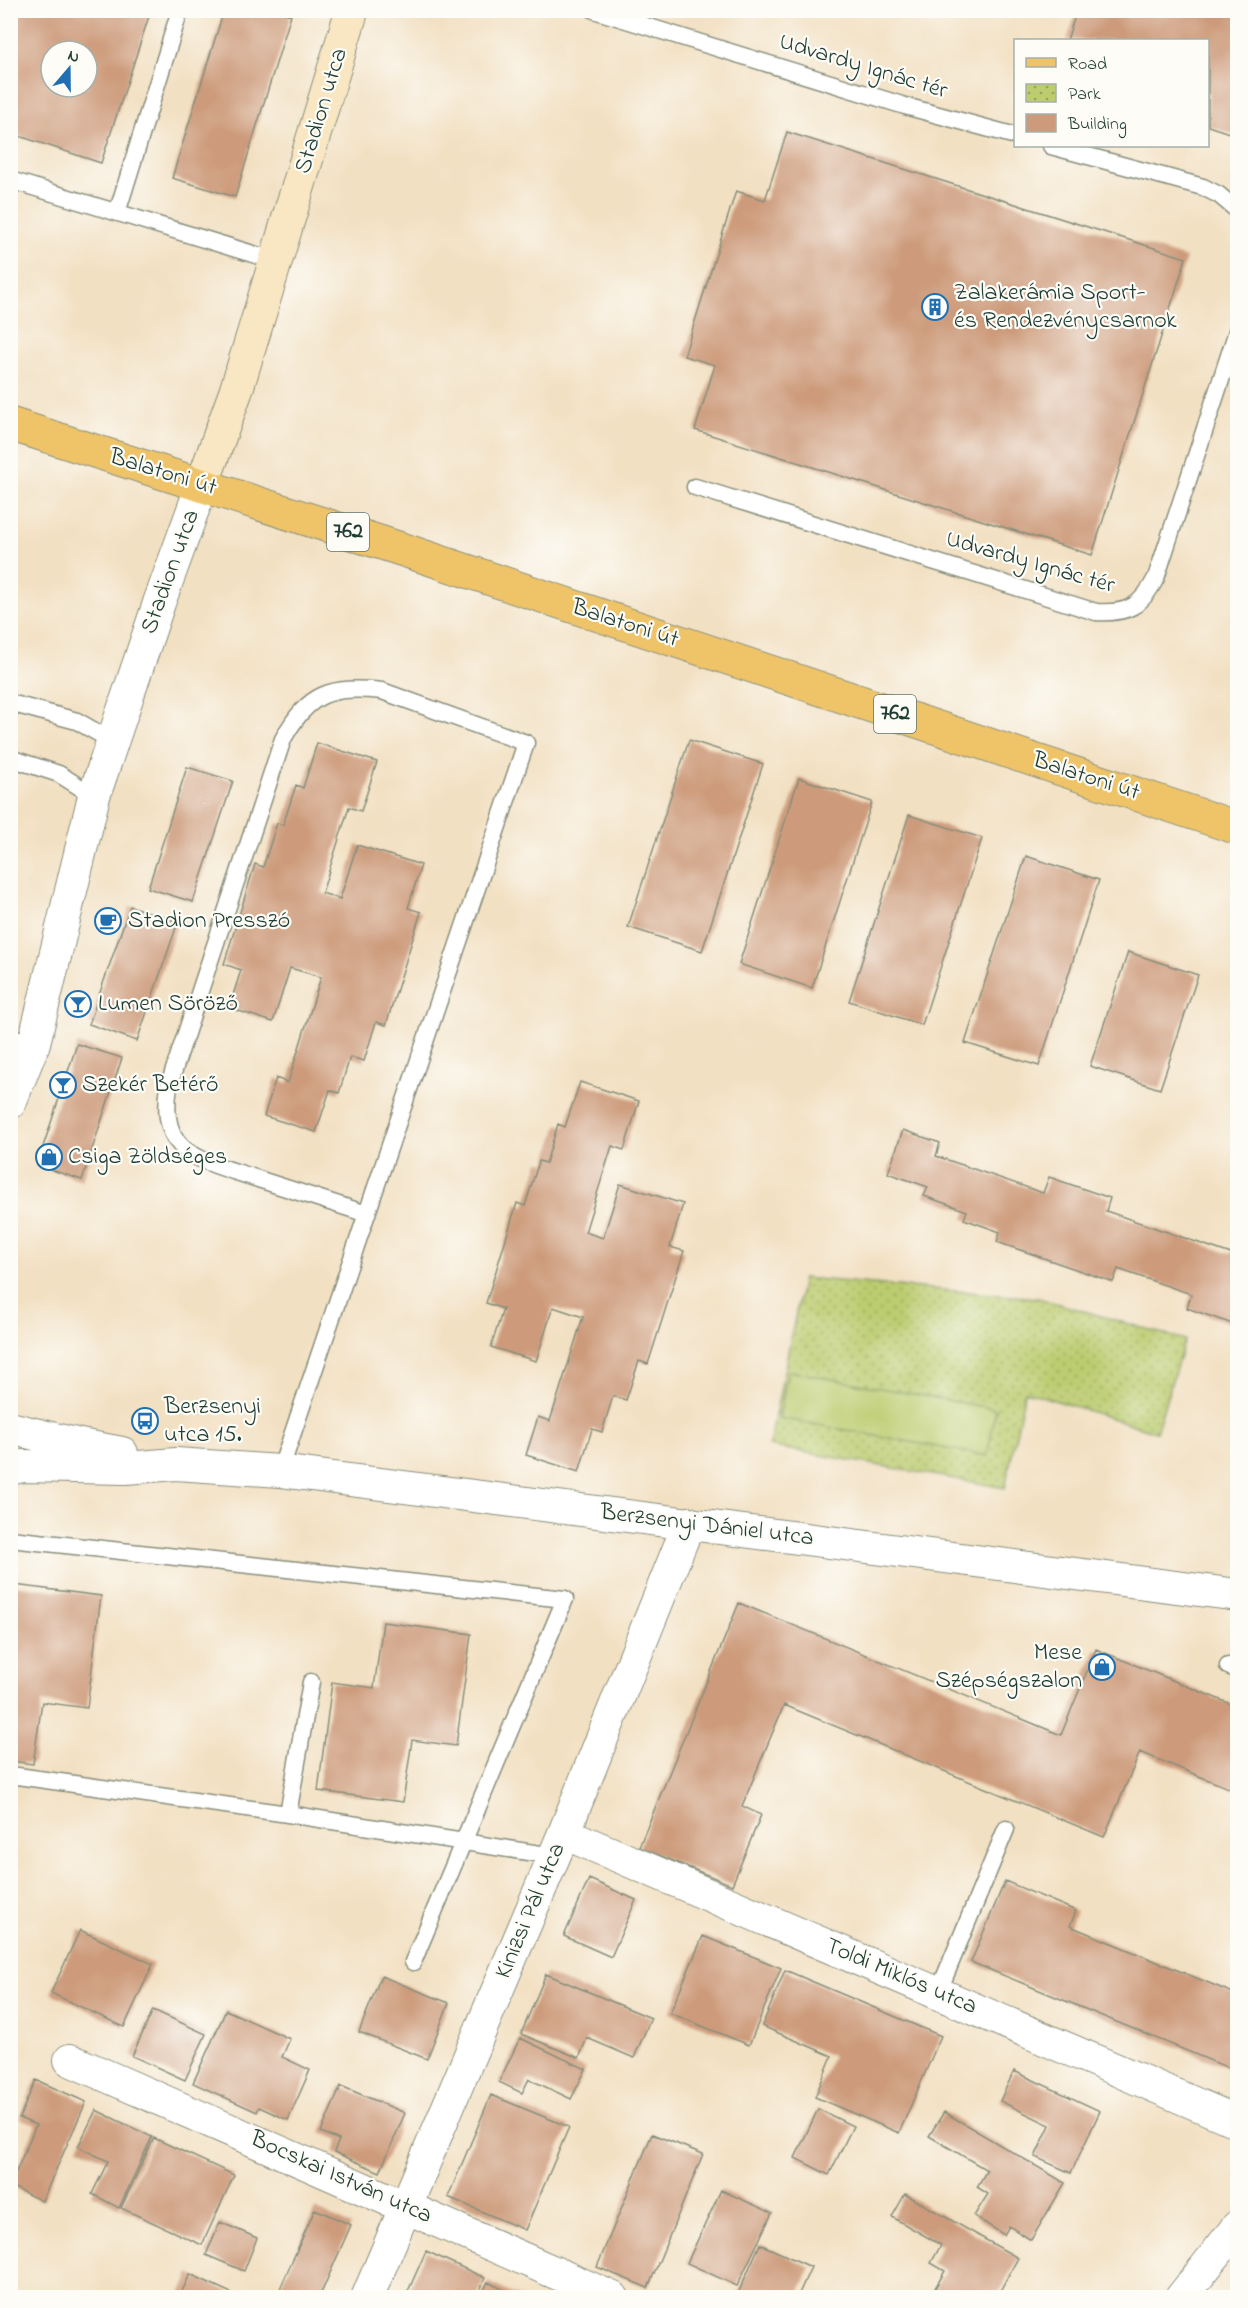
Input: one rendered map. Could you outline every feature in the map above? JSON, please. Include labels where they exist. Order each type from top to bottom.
[{"type":"main road","name":"Balatoni út","points":[[10,424],[202,485],[1238,828]]},
{"type":"street","name":"Stadion utca","points":[[10,1102],[22,1040],[94,796],[236,391],[352,10]]},
{"type":"street","name":"Berzsenyi Dániel utca","points":[[10,1428],[176,1464],[280,1471],[1238,1595]]},
{"type":"street","name":"Berzsenyi Dániel utca","points":[[10,1469],[23,1466],[126,1468],[176,1464]]},
{"type":"street","name":"Kinizsi Pál utca","points":[[367,2298],[559,1844],[689,1523]]},
{"type":"street","name":"Toldi Miklós utca","points":[[559,1844],[938,1993],[1238,2122]]},
{"type":"street","name":"Bocskai István utca","points":[[70,2060],[613,2298]]},
{"type":"street","points":[[1181,2298],[1238,2226]]},
{"type":"lane","points":[[117,213],[180,10]]},
{"type":"lane","name":"Udvardy Ignác tér","points":[[594,10],[905,106],[1014,135]]},
{"type":"lane","points":[[1055,147],[1203,187],[1219,195],[1238,211]]},
{"type":"lane","points":[[10,180],[276,261]]},
{"type":"lane","name":"Udvardy Ignác tér","points":[[695,487],[1096,612],[1118,613],[1135,605],[1149,592],[1156,578],[1238,328]]},
{"type":"lane","points":[[280,1471],[367,1214],[526,743],[382,692],[358,689],[320,696],[306,705],[294,719],[283,739],[169,1085],[166,1104],[168,1121],[173,1134],[190,1153],[236,1171],[367,1214]]},
{"type":"lane","points":[[10,703],[77,720],[112,741]]},
{"type":"lane","points":[[10,758],[59,774],[94,796]]},
{"type":"lane","points":[[10,1539],[566,1599],[413,1962]]},
{"type":"lane","points":[[288,1814],[311,1682]]},
{"type":"lane","points":[[10,1775],[463,1841],[559,1844]]},
{"type":"lane","points":[[938,1993],[1006,1829]]},
{"type":"green space","points":[[803,1278],[1038,1298],[1185,1340],[1156,1432],[1025,1391],[1005,1488],[769,1446]]},
{"type":"green space","points":[[788,1371],[996,1409],[987,1456],[779,1418]]},
{"type":"building","points":[[19,10],[151,10],[101,163],[10,133],[10,35]]},
{"type":"building","points":[[224,10],[276,10],[291,15],[235,197],[172,178]]},
{"type":"building","points":[[1077,10],[1238,10],[1238,136],[1209,126],[1209,39],[1067,39]]},
{"type":"building","name":"Zalakerámia Sport- és Rendezvénycsarnok","points":[[787,132],[1186,258],[1092,555],[695,430],[715,365],[684,356],[736,191],[765,200]]},
{"type":"building","points":[[689,740],[763,764],[702,951],[628,927]]},
{"type":"building","points":[[317,743],[377,762],[361,811],[349,807],[322,893],[340,899],[357,845],[421,865],[408,908],[421,912],[386,1025],[376,1022],[364,1061],[350,1057],[339,1093],[330,1090],[316,1132],[264,1116],[276,1078],[288,1083],[321,977],[290,968],[273,1022],[229,1008],[241,970],[224,964],[255,864],[263,867],[277,823],[283,825],[296,785],[303,788]]},
{"type":"building","points":[[187,767],[233,781],[193,902],[148,888]]},
{"type":"building","points":[[799,778],[872,802],[812,988],[739,964]]},
{"type":"building","points":[[909,815],[982,838],[922,1025],[849,1001]]},
{"type":"building","points":[[1026,856],[1099,880],[1039,1066],[965,1043]]},
{"type":"building","points":[[130,906],[178,922],[137,1041],[89,1024]]},
{"type":"building","points":[[1128,952],[1198,975],[1160,1089],[1090,1066]]},
{"type":"building","points":[[77,1044],[122,1058],[82,1180],[37,1165]]},
{"type":"building","points":[[580,1082],[639,1101],[624,1150],[612,1146],[585,1232],[603,1238],[620,1184],[683,1204],[670,1247],[684,1251],[648,1364],[639,1361],[626,1400],[613,1396],[602,1432],[592,1429],[579,1472],[526,1455],[538,1417],[550,1421],[583,1317],[553,1307],[536,1361],[491,1347],[503,1309],[486,1303],[517,1203],[525,1206],[539,1161],[546,1163],[558,1124],[565,1127]]},
{"type":"building","points":[[903,1130],[940,1143],[936,1156],[1043,1193],[1049,1177],[1110,1198],[1106,1211],[1231,1254],[1238,1235],[1238,1326],[1187,1308],[1191,1294],[1118,1269],[1113,1282],[997,1242],[1000,1232],[964,1219],[967,1211],[924,1196],[928,1187],[888,1173]]},
{"type":"building","points":[[14,1585],[101,1596],[87,1708],[42,1702],[33,1764],[10,1761],[10,1609]]},
{"type":"building","points":[[739,1603],[1061,1735],[1096,1649],[1238,1707],[1238,1792],[1140,1752],[1104,1837],[784,1705],[742,1806],[761,1815],[732,1885],[639,1847]]},
{"type":"building","points":[[383,1622],[471,1634],[456,1746],[412,1740],[403,1802],[318,1791],[332,1682],[374,1688]]},
{"type":"building","points":[[589,1879],[636,1900],[611,1957],[564,1936]]},
{"type":"building","points":[[1005,1881],[1076,1911],[1070,1926],[1238,1995],[1238,2072],[971,1962]]},
{"type":"building","points":[[80,1930],[153,1964],[124,2027],[51,1993]]},
{"type":"building","points":[[703,1936],[781,1968],[749,2045],[670,2013]]},
{"type":"building","points":[[785,1970],[941,2036],[899,2133],[815,2097],[832,2056],[762,2026]]},
{"type":"building","points":[[546,1974],[651,2018],[634,2058],[587,2038],[579,2058],[521,2034]]},
{"type":"building","points":[[381,1976],[449,2003],[427,2059],[359,2032]]},
{"type":"building","points":[[153,2010],[206,2034],[185,2080],[132,2056]]},
{"type":"building","points":[[226,2010],[290,2039],[282,2057],[310,2070],[288,2120],[259,2107],[257,2112],[193,2083]]},
{"type":"building","points":[[520,2038],[586,2069],[571,2099],[529,2079],[522,2093],[499,2082]]},
{"type":"building","points":[[1014,2071],[1100,2111],[1071,2173],[1035,2157],[1050,2125],[1000,2101]]},
{"type":"building","points":[[36,2080],[86,2102],[42,2201],[10,2186],[36,2125],[19,2118]]},
{"type":"building","points":[[341,2086],[405,2113],[380,2172],[334,2152],[339,2140],[321,2132]]},
{"type":"building","points":[[491,2095],[569,2127],[525,2230],[448,2197]]},
{"type":"building","points":[[818,2109],[853,2126],[829,2175],[795,2158]]},
{"type":"building","points":[[96,2110],[152,2137],[119,2208],[92,2194],[108,2161],[78,2147]]},
{"type":"building","points":[[944,2112],[1065,2183],[1031,2240],[1009,2226],[1004,2235],[974,2216],[988,2194],[977,2187],[987,2170],[929,2136]]},
{"type":"building","points":[[652,2134],[703,2154],[648,2288],[597,2267]]},
{"type":"building","points":[[154,2138],[234,2175],[202,2245],[121,2208]]},
{"type":"building","points":[[721,2190],[772,2213],[737,2286],[687,2263]]},
{"type":"building","points":[[905,2194],[1018,2258],[996,2298],[951,2298],[935,2288],[945,2271],[931,2263],[941,2245],[892,2217]]},
{"type":"building","points":[[315,2209],[351,2225],[319,2298],[276,2298]]},
{"type":"building","points":[[220,2222],[257,2238],[244,2271],[206,2255]]},
{"type":"building","points":[[760,2244],[811,2267],[797,2298],[736,2298]]},
{"type":"building","points":[[426,2251],[485,2278],[477,2298],[405,2298]]},
{"type":"building","points":[[190,2274],[242,2298],[179,2298]]},
{"type":"building","points":[[488,2282],[520,2298],[480,2298]]},
{"type":"place","name":"Zalakerámia Sport- és Rendezvénycsarnok","points":[[935,307]]},
{"type":"place","name":"Stadion Presszó","points":[[108,921]]},
{"type":"place","name":"Lumen Söröző","points":[[78,1004]]},
{"type":"place","name":"Szekér Betérő","points":[[63,1085]]},
{"type":"place","name":"Csiga Zöldséges","points":[[49,1157]]},
{"type":"place","name":"Berzsenyi utca 15.","points":[[145,1421]]},
{"type":"place","name":"Mese Szépségszalon","points":[[1102,1667]]}]
